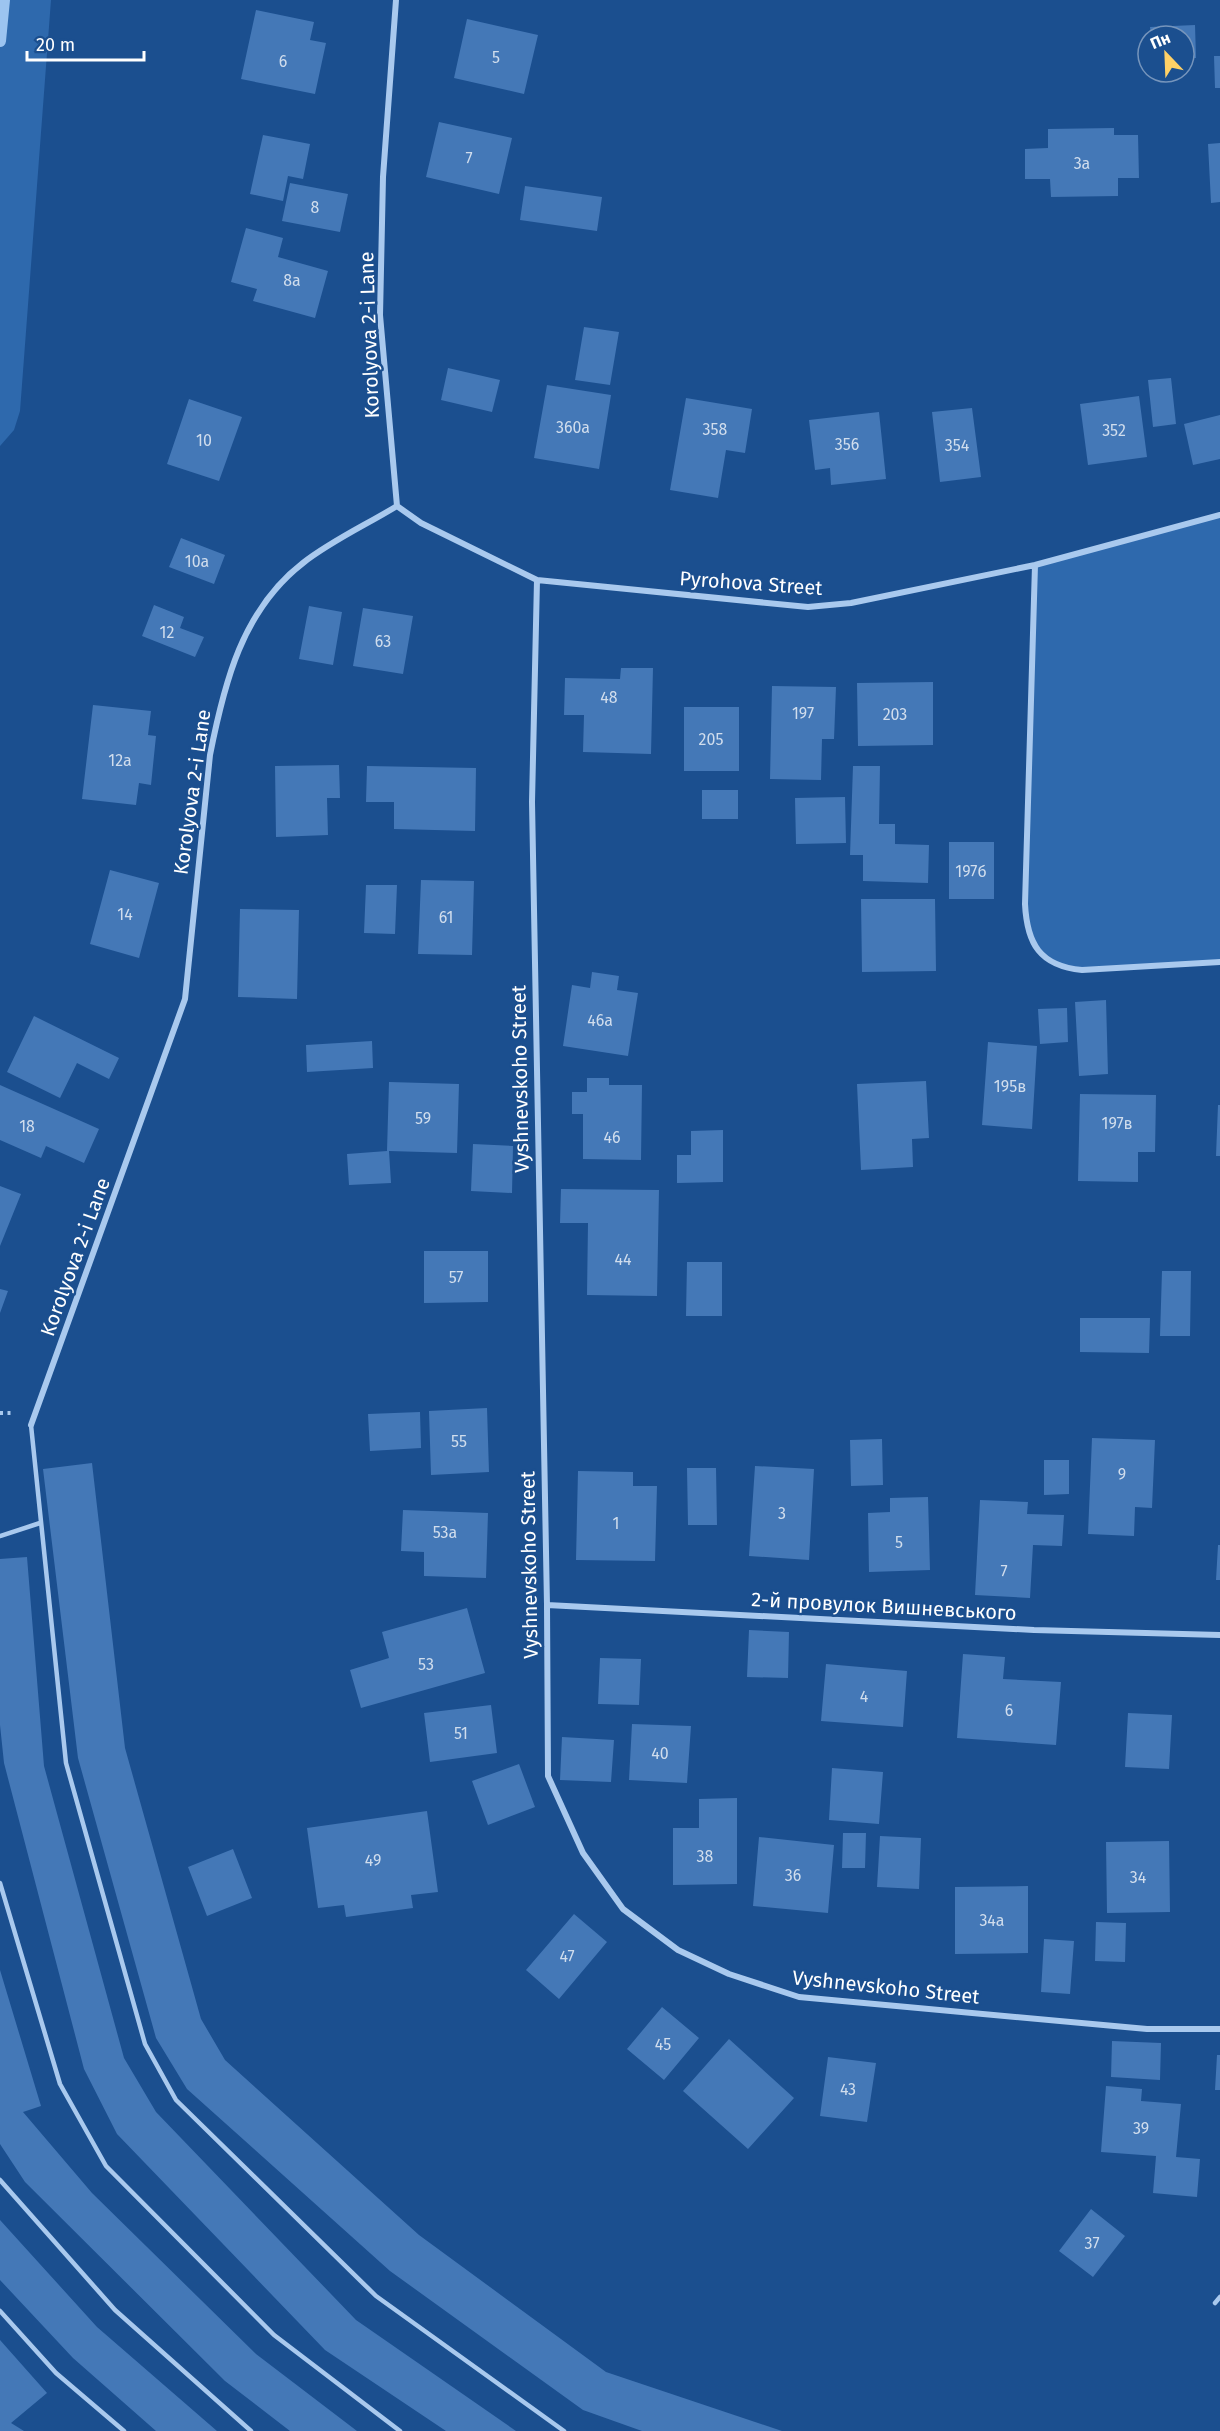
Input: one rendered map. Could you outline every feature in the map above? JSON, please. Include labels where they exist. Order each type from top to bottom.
[{"type":"street","name":"Korolyova 2-i Lane","points":[[31,1425],[185,999],[210,755],[228,677],[237,652],[249,626],[282,582],[304,562],[396,506],[380,315],[383,177],[396,0]]},
{"type":"street","name":"Pyrohova Street","points":[[396,506],[421,523],[537,580],[808,607],[867,600],[1035,565],[1220,515]]},
{"type":"street","points":[[1035,565],[1025,904],[1026,924],[1031,940],[1041,955],[1053,964],[1066,969],[1220,962]]},
{"type":"street","name":"Vyshnevskoho Street","points":[[537,580],[532,802],[547,1605],[548,1776],[584,1852],[623,1909],[678,1950],[729,1974],[799,1997],[1147,2030],[1220,2029]]},
{"type":"street","name":"2-й провулок Вишневського","points":[[547,1605],[1034,1630],[1220,1635]]},
{"type":"lane","points":[[31,1425],[66,1763],[145,2044],[176,2100],[376,2296],[564,2431]]},
{"type":"lane","points":[[0,1536],[40,1523]]},
{"type":"lane","points":[[0,1883],[60,2084],[106,2166],[274,2335],[400,2431]]},
{"type":"lane","points":[[0,2180],[115,2310],[251,2431]]},
{"type":"lane","points":[[1215,2303],[1220,2297]]},
{"type":"lane","points":[[0,2311],[56,2373],[124,2431]]},
{"type":"shaded area","points":[[0,0],[51,0],[20,411],[14,430],[0,446]]},
{"type":"shaded area","points":[[1220,515],[1220,962],[1066,969],[1041,955],[1026,924],[1035,565]]},
{"type":"building","points":[[256,10],[314,22],[310,40],[326,43],[315,94],[241,79]]},
{"type":"building","points":[[467,19],[538,35],[524,94],[454,78]]},
{"type":"building","points":[[1214,56],[1220,56],[1220,88],[1215,88]]},
{"type":"building","points":[[439,122],[512,138],[499,194],[426,177]]},
{"type":"building","points":[[1114,128],[1114,135],[1138,135],[1139,178],[1118,178],[1118,196],[1051,197],[1050,179],[1025,179],[1025,149],[1048,148],[1048,129]]},
{"type":"building","points":[[263,135],[310,144],[303,179],[288,176],[283,201],[250,194]]},
{"type":"building","points":[[1220,143],[1220,202],[1211,203],[1208,144]]},
{"type":"building","points":[[290,183],[348,194],[340,232],[282,221]]},
{"type":"building","points":[[525,186],[602,197],[597,231],[520,220]]},
{"type":"building","points":[[246,228],[283,238],[278,257],[328,271],[315,318],[253,301],[257,289],[231,282]]},
{"type":"building","points":[[584,327],[619,332],[610,385],[575,380]]},
{"type":"building","points":[[448,368],[500,380],[492,412],[441,400]]},
{"type":"building","points":[[1171,378],[1176,424],[1153,427],[1148,380]]},
{"type":"building","points":[[547,385],[611,395],[599,469],[534,458]]},
{"type":"building","points":[[1139,396],[1147,457],[1088,465],[1080,404]]},
{"type":"building","points":[[686,398],[752,409],[745,453],[726,450],[718,498],[670,490]]},
{"type":"building","points":[[189,399],[242,417],[219,481],[167,464]]},
{"type":"building","points":[[972,408],[981,477],[940,482],[932,412]]},
{"type":"building","points":[[879,412],[886,479],[831,485],[830,468],[815,470],[809,420]]},
{"type":"building","points":[[1220,415],[1220,459],[1193,465],[1184,424]]},
{"type":"building","points":[[181,538],[225,555],[214,584],[169,567]]},
{"type":"building","points":[[154,605],[184,617],[180,628],[204,637],[195,657],[142,636]]},
{"type":"building","points":[[309,606],[342,612],[333,665],[299,659]]},
{"type":"building","points":[[363,608],[413,616],[403,674],[353,666]]},
{"type":"building","points":[[621,668],[653,668],[651,754],[583,752],[584,715],[564,715],[565,678],[620,679]]},
{"type":"building","points":[[933,682],[933,745],[858,746],[857,683]]},
{"type":"building","points":[[772,686],[836,687],[834,739],[822,739],[821,780],[770,779]]},
{"type":"building","points":[[93,705],[151,711],[148,735],[156,736],[151,785],[139,783],[136,805],[82,799]]},
{"type":"building","points":[[684,707],[739,707],[739,771],[684,771]]},
{"type":"building","points":[[339,765],[340,798],[327,798],[328,835],[276,837],[275,766]]},
{"type":"building","points":[[367,766],[476,768],[475,831],[394,829],[394,802],[366,802]]},
{"type":"building","points":[[853,766],[880,766],[879,824],[895,824],[895,844],[929,845],[928,883],[863,881],[863,855],[850,855]]},
{"type":"building","points":[[702,790],[738,790],[738,819],[702,819]]},
{"type":"building","points":[[845,797],[846,843],[796,844],[795,798]]},
{"type":"building","points":[[949,842],[994,842],[994,899],[949,899]]},
{"type":"building","points":[[110,870],[159,883],[139,958],[90,944]]},
{"type":"building","points":[[421,880],[474,881],[472,955],[418,954]]},
{"type":"building","points":[[366,885],[397,885],[395,934],[364,933]]},
{"type":"building","points":[[861,899],[935,899],[936,971],[862,972]]},
{"type":"building","points":[[240,909],[299,910],[297,999],[238,997]]},
{"type":"building","points":[[592,972],[619,976],[617,990],[638,993],[628,1056],[563,1046],[572,985],[590,988]]},
{"type":"building","points":[[1106,1000],[1108,1074],[1079,1076],[1075,1002]]},
{"type":"building","points":[[1067,1008],[1068,1042],[1040,1044],[1038,1009]]},
{"type":"building","points":[[34,1016],[119,1058],[109,1079],[77,1063],[60,1098],[7,1072]]},
{"type":"building","points":[[372,1041],[373,1068],[307,1072],[306,1045]]},
{"type":"building","points":[[988,1042],[1037,1046],[1032,1129],[982,1125]]},
{"type":"building","points":[[587,1078],[609,1078],[609,1085],[642,1085],[641,1160],[583,1159],[583,1114],[572,1114],[572,1092],[587,1092]]},
{"type":"building","points":[[926,1081],[929,1138],[912,1139],[913,1167],[861,1170],[857,1084]]},
{"type":"building","points":[[389,1082],[459,1084],[457,1153],[389,1151],[391,1183],[349,1185],[347,1154],[387,1151]]},
{"type":"building","points":[[0,1085],[99,1129],[84,1163],[46,1146],[41,1158],[0,1140]]},
{"type":"building","points":[[1080,1094],[1156,1095],[1155,1152],[1138,1152],[1138,1182],[1078,1181]]},
{"type":"building","points":[[1218,1105],[1220,1105],[1220,1156],[1216,1156]]},
{"type":"building","points":[[723,1130],[723,1182],[677,1183],[677,1155],[691,1155],[691,1131]]},
{"type":"building","points":[[473,1144],[513,1146],[512,1193],[471,1191]]},
{"type":"building","points":[[0,1186],[21,1194],[0,1246]]},
{"type":"building","points":[[561,1189],[659,1190],[657,1296],[587,1295],[588,1223],[560,1223]]},
{"type":"building","points":[[424,1251],[488,1251],[488,1302],[424,1303]]},
{"type":"building","points":[[687,1262],[722,1262],[722,1316],[686,1316]]},
{"type":"building","points":[[1162,1271],[1191,1271],[1190,1336],[1160,1336]]},
{"type":"building","points":[[0,1289],[8,1291],[0,1313]]},
{"type":"building","points":[[1080,1318],[1150,1318],[1149,1353],[1080,1352]]},
{"type":"building","points":[[487,1408],[489,1472],[431,1475],[429,1411]]},
{"type":"building","points":[[420,1412],[421,1448],[370,1451],[368,1414]]},
{"type":"building","points":[[1092,1438],[1155,1440],[1152,1508],[1135,1507],[1134,1536],[1088,1534]]},
{"type":"building","points":[[882,1439],[883,1485],[851,1486],[850,1440]]},
{"type":"building","points":[[1044,1460],[1069,1460],[1069,1494],[1044,1495]]},
{"type":"building","points":[[92,1463],[125,1748],[201,2019],[225,2060],[419,2235],[606,2372],[782,2431],[642,2431],[583,2410],[390,2271],[187,2089],[156,2038],[78,1758],[43,1469]]},
{"type":"building","points":[[755,1466],[814,1469],[809,1560],[749,1556]]},
{"type":"building","points":[[687,1468],[716,1468],[717,1525],[688,1525]]},
{"type":"building","points":[[578,1471],[633,1472],[633,1486],[657,1486],[655,1561],[576,1560]]},
{"type":"building","points":[[928,1497],[930,1570],[869,1572],[868,1513],[890,1512],[890,1498]]},
{"type":"building","points":[[980,1500],[1028,1502],[1027,1514],[1064,1515],[1062,1546],[1033,1545],[1030,1598],[975,1595]]},
{"type":"building","points":[[403,1510],[488,1513],[486,1578],[424,1576],[424,1552],[401,1551]]},
{"type":"building","points":[[1218,1545],[1220,1545],[1220,1580],[1216,1580]]},
{"type":"building","points":[[27,1557],[44,1766],[124,2058],[156,2112],[356,2320],[516,2431],[446,2431],[325,2350],[117,2134],[84,2069],[4,1763],[0,1725],[0,1559]]},
{"type":"building","points":[[467,1608],[485,1673],[361,1708],[350,1670],[389,1658],[382,1632]]},
{"type":"building","points":[[749,1630],[789,1632],[788,1678],[747,1677]]},
{"type":"building","points":[[963,1654],[1005,1657],[1003,1679],[1061,1682],[1056,1745],[957,1738]]},
{"type":"building","points":[[600,1658],[641,1659],[639,1705],[598,1704]]},
{"type":"building","points":[[826,1664],[907,1671],[903,1727],[821,1721]]},
{"type":"building","points":[[491,1705],[497,1753],[430,1762],[424,1713]]},
{"type":"building","points":[[1128,1713],[1172,1715],[1169,1769],[1125,1767]]},
{"type":"building","points":[[632,1724],[691,1726],[687,1783],[629,1780]]},
{"type":"building","points":[[562,1737],[614,1740],[611,1782],[560,1780]]},
{"type":"building","points":[[519,1764],[535,1807],[488,1825],[472,1781]]},
{"type":"building","points":[[832,1768],[883,1772],[879,1824],[829,1820]]},
{"type":"building","points":[[737,1798],[737,1884],[673,1885],[673,1828],[699,1828],[699,1799]]},
{"type":"building","points":[[427,1811],[438,1892],[411,1895],[413,1908],[346,1917],[344,1905],[318,1908],[307,1828]]},
{"type":"building","points":[[843,1833],[866,1833],[865,1868],[842,1868]]},
{"type":"building","points":[[880,1836],[921,1838],[919,1889],[877,1887]]},
{"type":"building","points":[[759,1837],[834,1845],[828,1913],[753,1906]]},
{"type":"building","points":[[1169,1841],[1170,1912],[1107,1913],[1106,1842]]},
{"type":"building","points":[[233,1849],[252,1898],[207,1916],[188,1867]]},
{"type":"building","points":[[1028,1886],[1028,1953],[955,1954],[955,1887]]},
{"type":"building","points":[[574,1914],[607,1942],[559,1999],[526,1970]]},
{"type":"building","points":[[1096,1922],[1126,1923],[1125,1962],[1095,1961]]},
{"type":"building","points":[[1044,1939],[1074,1941],[1070,1994],[1041,1992]]},
{"type":"building","points":[[0,1970],[41,2106],[23,2112],[92,2193],[256,2354],[357,2431],[290,2431],[225,2381],[25,2182],[0,2144]]},
{"type":"building","points":[[662,2007],[699,2038],[664,2080],[627,2049]]},
{"type":"building","points":[[729,2039],[794,2098],[748,2149],[683,2091]]},
{"type":"building","points":[[1112,2041],[1161,2043],[1160,2080],[1111,2077]]},
{"type":"building","points":[[1217,2055],[1220,2055],[1220,2090],[1215,2090]]},
{"type":"building","points":[[828,2057],[876,2063],[867,2122],[820,2116]]},
{"type":"building","points":[[1106,2086],[1142,2089],[1141,2101],[1181,2104],[1176,2157],[1200,2159],[1197,2197],[1153,2193],[1156,2156],[1101,2152]]},
{"type":"building","points":[[1091,2209],[1125,2236],[1093,2277],[1059,2251]]},
{"type":"building","points":[[0,2220],[97,2327],[217,2431],[156,2431],[73,2358],[0,2280]]},
{"type":"building","points":[[0,2340],[47,2393],[11,2423],[24,2431],[0,2431]]},
{"type":"waterway","points":[[0,41],[4,0]]}]
